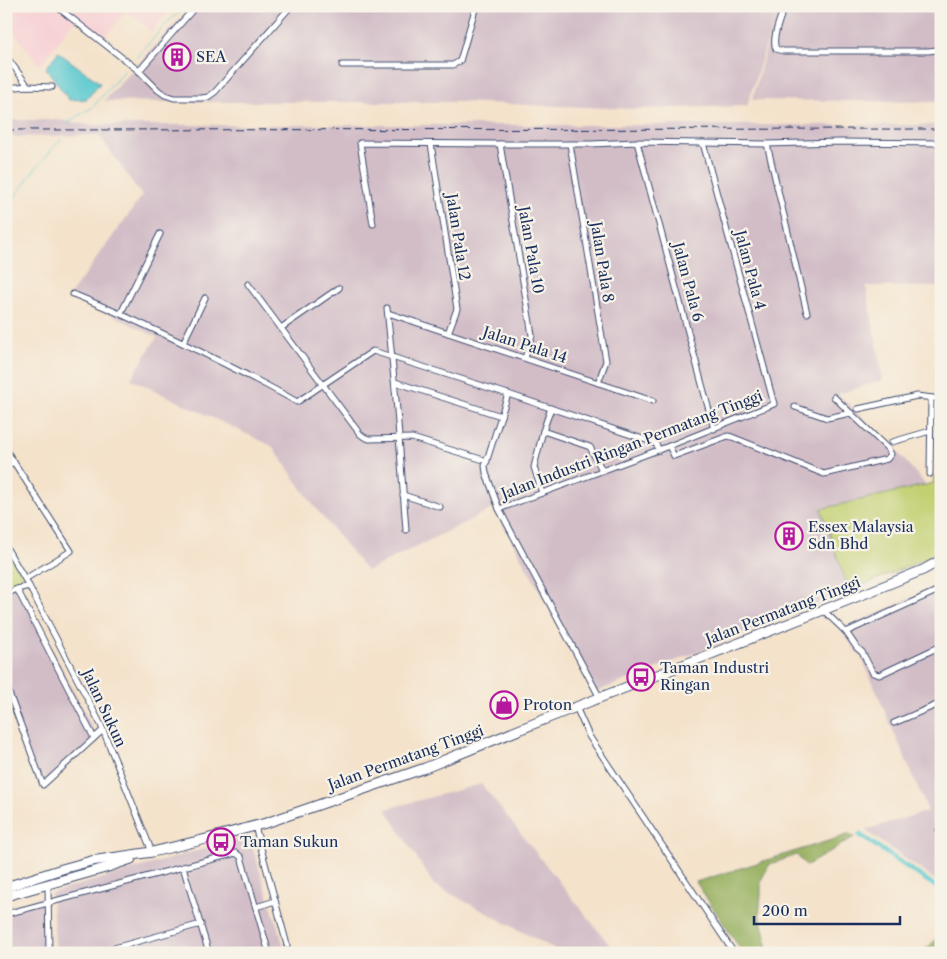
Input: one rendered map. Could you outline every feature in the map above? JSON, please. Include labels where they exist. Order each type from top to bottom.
[{"type":"highway","name":"Jalan Permatang Tinggi","points":[[6,887],[91,861],[152,852],[255,826],[425,768],[823,610],[922,570],[941,560]]},
{"type":"highway","name":"Jalan Permatang Tinggi","points":[[6,896],[105,868],[152,852]]},
{"type":"highway","points":[[48,884],[49,879],[62,869]]},
{"type":"street","points":[[56,6],[139,71],[158,90],[174,98],[208,97],[221,85],[291,6]]},
{"type":"street","points":[[139,71],[196,6]]},
{"type":"street","points":[[342,65],[453,65],[460,61],[476,6]]},
{"type":"street","points":[[784,6],[774,39],[776,49],[783,51],[928,51],[941,48]]},
{"type":"street","points":[[6,56],[28,86]]},
{"type":"street","points":[[6,88],[28,86],[52,87]]},
{"type":"street","name":"Jalan Pala 6","points":[[637,142],[714,429]]},
{"type":"street","name":"Jalan Pala 4","points":[[703,142],[774,404]]},
{"type":"street","points":[[373,224],[360,143],[941,143]]},
{"type":"street","name":"Jalan Pala 12","points":[[430,144],[457,309],[448,333]]},
{"type":"street","name":"Jalan Pala 10","points":[[500,144],[532,335],[524,358]]},
{"type":"street","name":"Jalan Pala 8","points":[[570,144],[606,361],[598,383]]},
{"type":"street","points":[[768,144],[806,312]]},
{"type":"street","points":[[121,314],[160,234]]},
{"type":"street","points":[[248,284],[364,437],[369,439],[412,438],[488,461]]},
{"type":"street","points":[[281,328],[339,288]]},
{"type":"street","points":[[73,294],[183,343],[297,402],[373,351],[652,442],[656,444],[659,450]]},
{"type":"street","points":[[183,343],[205,298]]},
{"type":"street","name":"Jalan Pala 14","points":[[392,357],[388,311],[448,333],[653,401]]},
{"type":"street","points":[[392,357],[406,530]]},
{"type":"street","points":[[395,382],[501,416]]},
{"type":"street","points":[[508,394],[485,466],[486,472],[499,509],[600,698]]},
{"type":"street","points":[[858,409],[917,396],[941,400]]},
{"type":"street","points":[[669,446],[674,456],[732,436],[824,474],[888,459],[891,454],[888,449],[834,397]]},
{"type":"street","points":[[930,398],[930,474]]},
{"type":"street","name":"Jalan Industri Ringan Permatang Tinggi","points":[[499,509],[714,429],[774,404]]},
{"type":"street","points":[[795,407],[827,418],[851,413]]},
{"type":"street","points":[[542,493],[534,467],[551,408]]},
{"type":"street","points":[[543,431],[590,447],[602,470]]},
{"type":"street","points":[[892,442],[930,431]]},
{"type":"street","points":[[6,450],[71,551],[26,579]]},
{"type":"street","points":[[6,466],[14,462]]},
{"type":"street","points":[[403,495],[440,507]]},
{"type":"street","name":"Jalan Sukun","points":[[6,547],[26,579],[103,730],[152,852]]},
{"type":"street","points":[[6,594],[29,586]]},
{"type":"street","points":[[17,589],[94,738]]},
{"type":"street","points":[[846,632],[941,590]]},
{"type":"street","points":[[823,610],[846,632],[862,652],[875,674],[879,675],[941,646]]},
{"type":"street","points":[[6,685],[43,785],[103,730]]},
{"type":"street","points":[[894,723],[941,703]]},
{"type":"street","points":[[576,707],[589,736],[734,953]]},
{"type":"street","points":[[255,826],[288,945]]},
{"type":"street","points":[[6,914],[236,853],[241,857],[269,953]]},
{"type":"street","points":[[183,867],[209,953]]},
{"type":"street","points":[[48,884],[49,953]]},
{"type":"street","points":[[256,907],[275,901]]},
{"type":"street","points":[[114,948],[201,924]]},
{"type":"shaded area","points":[[6,6],[173,6],[152,31],[126,11],[105,37],[77,17],[40,66],[6,22]]},
{"type":"shaded area","points":[[192,6],[941,6],[941,102],[752,100],[776,12],[747,106],[636,109],[459,102],[104,101]]},
{"type":"shaded area","points":[[6,120],[60,120],[88,125],[941,125],[941,287],[866,286],[883,380],[838,394],[894,448],[926,485],[821,509],[849,591],[593,693],[494,508],[367,571],[314,506],[272,446],[131,379],[157,337],[70,295],[142,196],[99,135],[6,137]]},
{"type":"shaded area","points":[[18,583],[99,741],[41,788],[6,693],[6,588]]},
{"type":"shaded area","points":[[941,584],[941,884],[865,830],[928,811],[861,656],[841,630]]},
{"type":"shaded area","points":[[481,784],[616,953],[562,953],[434,885],[386,809]]},
{"type":"shaded area","points":[[249,836],[286,953],[56,953],[51,893]]},
{"type":"shaded area","points":[[45,896],[45,953],[6,953],[6,907]]},
{"type":"green space","points":[[941,475],[941,549],[925,559],[849,591],[821,509],[934,483],[933,477]]},
{"type":"green space","points":[[6,547],[25,579],[6,588]]},
{"type":"green space","points":[[851,834],[854,837],[806,866],[797,855],[770,864],[761,880],[759,915],[765,936],[767,953],[743,953],[696,882]]},
{"type":"green space","points":[[941,935],[941,953],[922,953]]},
{"type":"water","points":[[58,52],[100,83],[87,99],[69,100],[46,68]]},
{"type":"waterway","points":[[135,59],[170,20],[181,11],[182,6]]},
{"type":"waterway","points":[[67,125],[74,118],[92,108],[126,69]]},
{"type":"waterway","points":[[6,209],[35,169],[61,139]]},
{"type":"waterway","points":[[860,835],[941,890]]},
{"type":"railway","points":[[6,130],[941,129]]},
{"type":"place","name":"SEA","points":[[177,57]]},
{"type":"place","name":"Essex Malaysia Sdn Bhd","points":[[789,536]]},
{"type":"place","name":"Taman Industri Ringan","points":[[641,677]]},
{"type":"place","name":"Proton","points":[[504,705]]},
{"type":"place","name":"Taman Sukun","points":[[221,842]]}]
